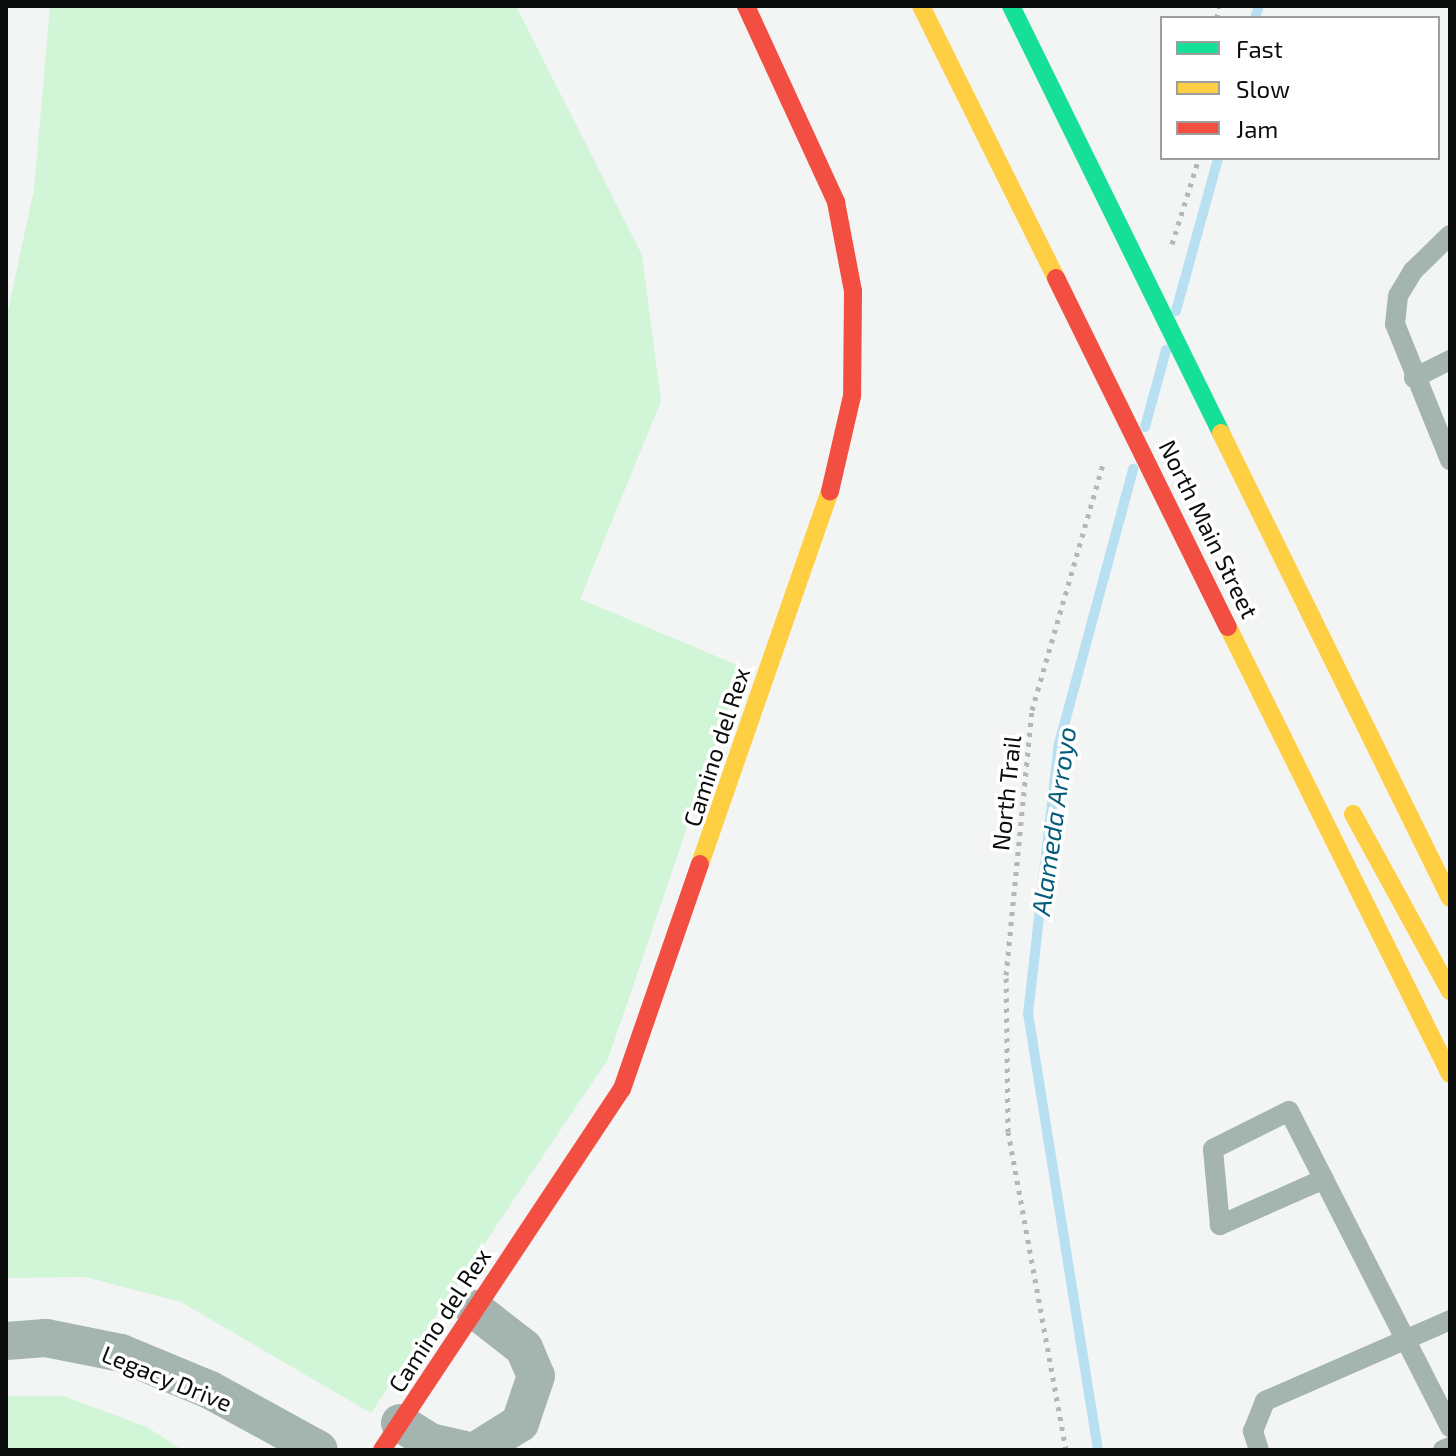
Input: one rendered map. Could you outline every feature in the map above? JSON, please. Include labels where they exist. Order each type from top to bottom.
[{"type":"main road","name":"Camino del Rex","points":[[391,1436],[622,1089],[834,480],[852,396],[853,291],[836,202],[746,6]]},
{"type":"main road","name":"North Main Street","points":[[921,6],[1057,271],[1450,1074]]},
{"type":"main road","name":"North Main Street","points":[[1011,6],[1093,170],[1249,498],[1450,898]]},
{"type":"main road","points":[[1309,790],[1345,799],[1450,991]]},
{"type":"street","points":[[474,1309],[524,1348],[536,1376],[520,1423],[477,1450]]},
{"type":"street","name":"Legacy Drive","points":[[6,1341],[46,1338],[121,1353],[210,1390],[319,1450]]},
{"type":"street","points":[[391,1436],[464,1450]]},
{"type":"lane","points":[[1450,235],[1398,296],[1395,324],[1414,378],[1450,460]]},
{"type":"lane","points":[[1414,378],[1450,360]]},
{"type":"lane","points":[[1324,1179],[1220,1225],[1213,1149],[1289,1111],[1324,1179],[1450,1427]]},
{"type":"lane","points":[[1256,1440],[1265,1401],[1450,1320]]},
{"type":"lane","points":[[1443,1450],[1450,1447]]},
{"type":"path","points":[[1167,260],[1198,160]]},
{"type":"path","name":"North Trail","points":[[1066,1450],[1008,1132],[1006,975],[1032,710],[1107,451]]},
{"type":"green space","points":[[50,6],[516,6],[642,255],[661,401],[580,599],[742,667],[608,1059],[371,1413],[181,1302],[85,1277],[6,1278],[6,320],[34,190]]},
{"type":"green space","points":[[6,1396],[63,1396],[147,1427],[182,1450],[6,1450]]},
{"type":"waterway","name":"Alameda Arroyo","points":[[1256,16],[1259,6]]},
{"type":"waterway","name":"Alameda Arroyo","points":[[1176,311],[1217,160]]},
{"type":"waterway","name":"Alameda Arroyo","points":[[1145,427],[1166,350]]},
{"type":"waterway","name":"Alameda Arroyo","points":[[1098,1450],[1028,1014],[1059,744],[1133,469]]},
{"type":"traffic: fast","points":[[1011,6],[1221,433]]},
{"type":"traffic: slow","points":[[921,6],[1056,278]]},
{"type":"traffic: slow","points":[[1221,433],[1450,898]]},
{"type":"traffic: slow","points":[[700,864],[830,491]]},
{"type":"traffic: slow","points":[[1228,627],[1450,1074]]},
{"type":"traffic: slow","points":[[1353,814],[1450,991]]},
{"type":"traffic: jam","points":[[746,6],[836,202],[853,291],[852,396],[830,491]]},
{"type":"traffic: jam","points":[[1056,278],[1228,627]]},
{"type":"traffic: jam","points":[[382,1450],[622,1089],[700,864]]}]
